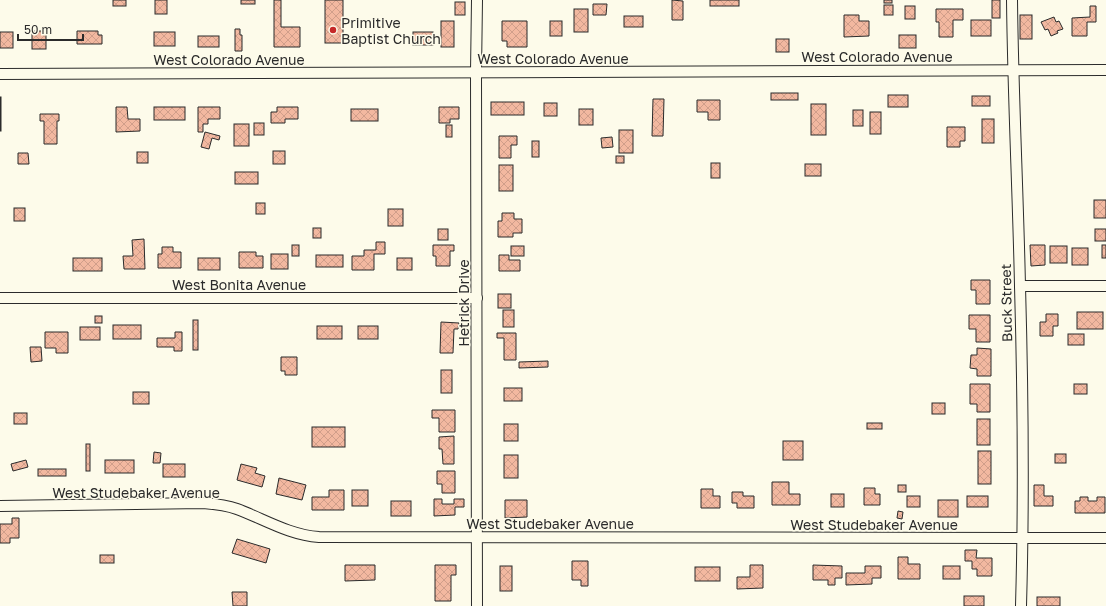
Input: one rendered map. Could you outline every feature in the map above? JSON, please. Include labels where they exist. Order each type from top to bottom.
[{"type":"street","name":"Hetrick Drive","points":[[477,0],[477,606]]},
{"type":"street","name":"Buck Street","points":[[1012,0],[1020,286],[1023,538],[1021,606]]},
{"type":"street","name":"West Colorado Avenue","points":[[0,74],[1106,70]]},
{"type":"street","points":[[1020,286],[1106,286]]},
{"type":"street","name":"West Bonita Avenue","points":[[0,298],[477,298]]},
{"type":"street","name":"West Studebaker Avenue","points":[[0,506],[220,504],[305,536],[1106,538]]},
{"type":"building","points":[[113,0],[126,0],[126,6],[113,6]]},
{"type":"building","points":[[155,0],[167,0],[167,14],[155,14]]},
{"type":"building","points":[[241,0],[255,0],[255,4],[241,4]]},
{"type":"building","points":[[274,0],[281,0],[281,27],[300,27],[300,47],[274,47]]},
{"type":"building","points":[[325,0],[343,0],[343,43],[325,43]]},
{"type":"building","points":[[672,0],[683,1],[683,20],[672,20]]},
{"type":"building","points":[[710,0],[739,0],[739,6],[710,6]]},
{"type":"building","points":[[884,0],[892,0],[892,3],[884,3]]},
{"type":"building","points":[[992,0],[1000,0],[1000,18],[992,18]]},
{"type":"building","points":[[455,2],[465,2],[465,15],[455,15]]},
{"type":"building","points":[[593,4],[607,4],[606,15],[593,15]]},
{"type":"building","points":[[884,5],[893,5],[893,15],[884,15]]},
{"type":"building","points":[[905,6],[915,6],[915,19],[905,19]]},
{"type":"building","points":[[1090,6],[1096,6],[1096,22],[1087,22],[1087,36],[1072,36],[1072,18],[1090,17]]},
{"type":"building","points":[[574,9],[588,9],[588,32],[574,32]]},
{"type":"building","points":[[936,9],[963,9],[963,20],[953,20],[953,37],[939,37],[939,22],[936,22]]},
{"type":"building","points":[[844,15],[859,15],[859,21],[869,21],[869,36],[844,37]]},
{"type":"building","points":[[1020,15],[1032,15],[1032,39],[1020,39]]},
{"type":"building","points":[[624,16],[643,16],[643,27],[624,27]]},
{"type":"building","points":[[1054,17],[1056,22],[1059,21],[1063,29],[1057,31],[1058,33],[1051,36],[1048,29],[1045,30],[1041,22]]},
{"type":"building","points":[[971,20],[991,20],[991,36],[971,36]]},
{"type":"building","points":[[441,21],[454,21],[454,47],[441,47]]},
{"type":"building","points":[[502,21],[527,21],[527,47],[507,47],[507,41],[502,41]]},
{"type":"building","points":[[550,21],[562,21],[562,36],[550,36]]},
{"type":"building","points":[[235,29],[240,29],[240,35],[242,35],[242,51],[235,51]]},
{"type":"building","points":[[32,31],[46,31],[46,49],[32,49]]},
{"type":"building","points":[[77,31],[98,31],[98,35],[102,35],[102,44],[77,44]]},
{"type":"building","points":[[0,32],[13,32],[13,48],[0,48]]},
{"type":"building","points":[[154,32],[175,32],[175,46],[154,46]]},
{"type":"building","points":[[413,32],[433,32],[433,45],[413,45]]},
{"type":"building","points":[[899,35],[916,35],[916,48],[899,48]]},
{"type":"building","points":[[198,36],[219,36],[219,47],[198,47]]},
{"type":"building","points":[[776,39],[789,39],[789,52],[776,52]]},
{"type":"building","points":[[771,93],[798,93],[798,100],[771,100]]},
{"type":"building","points":[[888,95],[908,95],[908,107],[888,107]]},
{"type":"building","points":[[972,96],[990,96],[990,106],[972,106]]},
{"type":"building","points":[[1,97],[1,131],[0,131]]},
{"type":"building","points":[[653,99],[664,99],[663,136],[652,136]]},
{"type":"building","points":[[697,100],[720,100],[720,120],[708,120],[708,112],[697,112]]},
{"type":"building","points":[[491,102],[524,102],[524,115],[491,115]]},
{"type":"building","points":[[544,103],[557,103],[557,116],[544,116]]},
{"type":"building","points":[[811,104],[826,104],[826,135],[811,135]]},
{"type":"building","points":[[116,107],[127,107],[128,119],[140,119],[140,131],[116,132]]},
{"type":"building","points":[[154,107],[185,107],[185,120],[154,120]]},
{"type":"building","points":[[198,107],[220,107],[220,119],[208,119],[208,124],[203,124],[203,132],[198,132]]},
{"type":"building","points":[[277,107],[298,107],[298,119],[285,119],[285,123],[271,123],[271,112],[277,112]]},
{"type":"building","points":[[439,107],[459,107],[459,119],[450,119],[450,123],[439,123]]},
{"type":"building","points":[[351,109],[378,109],[378,121],[351,121]]},
{"type":"building","points":[[579,109],[593,109],[593,125],[579,125]]},
{"type":"building","points":[[853,110],[863,110],[863,126],[853,126]]},
{"type":"building","points":[[870,112],[881,112],[881,134],[870,134]]},
{"type":"building","points":[[40,114],[59,114],[59,121],[57,121],[57,144],[44,144],[44,121],[40,121]]},
{"type":"building","points":[[982,119],[994,119],[994,143],[982,143]]},
{"type":"building","points":[[254,123],[264,123],[264,135],[254,135]]},
{"type":"building","points":[[234,124],[249,124],[249,146],[234,146]]},
{"type":"building","points":[[446,125],[452,125],[452,137],[446,137]]},
{"type":"building","points":[[947,127],[965,127],[965,141],[960,141],[960,147],[947,147]]},
{"type":"building","points":[[619,130],[633,130],[633,153],[619,153]]},
{"type":"building","points":[[205,132],[220,136],[219,140],[212,138],[209,149],[201,147]]},
{"type":"building","points":[[499,136],[517,136],[517,145],[511,145],[511,158],[499,158]]},
{"type":"building","points":[[612,137],[613,147],[602,148],[601,138]]},
{"type":"building","points":[[532,141],[539,141],[539,157],[532,157]]},
{"type":"building","points":[[273,151],[285,151],[285,164],[273,164]]},
{"type":"building","points":[[137,152],[148,152],[148,163],[137,163]]},
{"type":"building","points":[[18,153],[28,153],[29,164],[18,164]]},
{"type":"building","points":[[616,156],[624,156],[624,163],[616,163]]},
{"type":"building","points":[[711,163],[720,163],[720,178],[711,178]]},
{"type":"building","points":[[805,164],[821,164],[821,176],[805,176]]},
{"type":"building","points":[[499,165],[513,165],[513,191],[499,191]]},
{"type":"building","points":[[235,172],[258,172],[258,184],[235,184]]},
{"type":"building","points":[[1094,200],[1106,200],[1106,218],[1094,218]]},
{"type":"building","points":[[256,203],[265,203],[265,214],[256,214]]},
{"type":"building","points":[[14,208],[25,208],[25,221],[14,221]]},
{"type":"building","points":[[388,209],[403,209],[403,226],[388,226]]},
{"type":"building","points":[[502,213],[514,213],[514,219],[522,219],[522,233],[513,233],[513,237],[498,237],[498,221],[502,221]]},
{"type":"building","points":[[313,228],[321,228],[321,238],[313,238]]},
{"type":"building","points":[[438,229],[448,229],[448,240],[438,240]]},
{"type":"building","points":[[1095,229],[1106,229],[1106,241],[1095,241]]},
{"type":"building","points":[[144,239],[145,269],[124,269],[123,256],[133,256],[132,240]]},
{"type":"building","points":[[376,242],[385,242],[385,254],[374,254],[374,270],[352,270],[352,256],[364,256],[364,250],[376,250]]},
{"type":"building","points":[[292,245],[299,245],[299,256],[292,256]]},
{"type":"building","points":[[433,245],[454,245],[454,251],[450,251],[450,266],[436,266],[436,256],[433,256]]},
{"type":"building","points":[[1030,245],[1045,245],[1045,265],[1031,266]]},
{"type":"building","points":[[1102,245],[1106,245],[1106,258],[1102,258]]},
{"type":"building","points":[[511,246],[524,246],[524,256],[511,256]]},
{"type":"building","points":[[1050,246],[1067,246],[1067,263],[1050,263]]},
{"type":"building","points":[[162,247],[173,247],[173,252],[181,252],[181,268],[158,268],[158,254],[162,254]]},
{"type":"building","points":[[1072,248],[1088,248],[1088,265],[1072,265]]},
{"type":"building","points":[[239,252],[256,252],[256,256],[263,256],[263,268],[239,268]]},
{"type":"building","points":[[271,254],[288,254],[288,269],[271,269]]},
{"type":"building","points":[[316,255],[343,255],[343,267],[316,267]]},
{"type":"building","points":[[499,255],[509,255],[509,260],[520,260],[520,271],[499,271]]},
{"type":"building","points":[[73,258],[102,258],[102,271],[73,271]]},
{"type":"building","points":[[198,258],[220,258],[220,270],[198,270]]},
{"type":"building","points":[[397,258],[412,258],[412,270],[397,270]]},
{"type":"building","points":[[971,280],[990,280],[990,304],[976,304],[976,290],[971,290]]},
{"type":"building","points":[[498,294],[511,294],[511,308],[498,308]]},
{"type":"building","points":[[503,310],[514,310],[514,327],[503,327]]},
{"type":"building","points":[[1077,312],[1103,312],[1103,329],[1077,329]]},
{"type":"building","points":[[1046,314],[1058,314],[1058,326],[1053,326],[1053,336],[1040,336],[1040,322],[1046,322]]},
{"type":"building","points":[[969,315],[990,315],[990,342],[976,342],[976,329],[969,329]]},
{"type":"building","points":[[95,316],[102,316],[102,323],[95,323]]},
{"type":"building","points":[[193,320],[198,320],[198,350],[193,350]]},
{"type":"building","points":[[441,322],[459,323],[458,329],[454,329],[453,353],[440,353]]},
{"type":"building","points":[[113,325],[141,325],[141,339],[113,339]]},
{"type":"building","points":[[317,326],[342,326],[342,339],[317,339]]},
{"type":"building","points":[[358,326],[378,326],[378,339],[358,339]]},
{"type":"building","points":[[80,327],[100,327],[100,340],[80,340]]},
{"type":"building","points":[[45,332],[68,332],[68,353],[56,353],[56,348],[45,348]]},
{"type":"building","points":[[175,332],[182,332],[182,351],[174,351],[174,347],[157,347],[157,338],[175,338]]},
{"type":"building","points":[[497,333],[516,333],[516,360],[504,360],[504,338],[497,338]]},
{"type":"building","points":[[1068,334],[1084,334],[1084,345],[1068,345]]},
{"type":"building","points":[[30,347],[41,347],[42,361],[31,362]]},
{"type":"building","points":[[977,348],[991,349],[991,376],[977,376],[977,369],[970,368],[971,355],[977,355]]},
{"type":"building","points":[[281,357],[297,357],[297,375],[285,375],[285,371],[281,371]]},
{"type":"building","points":[[548,361],[548,367],[519,368],[519,362]]},
{"type":"building","points":[[441,370],[452,370],[452,393],[441,393]]},
{"type":"building","points":[[970,384],[990,384],[990,412],[977,412],[977,404],[970,404]]},
{"type":"building","points":[[1074,384],[1087,384],[1087,394],[1074,394]]},
{"type":"building","points":[[504,388],[522,388],[522,401],[504,401]]},
{"type":"building","points":[[133,392],[149,392],[149,404],[133,404]]},
{"type":"building","points":[[932,403],[945,403],[945,414],[932,414]]},
{"type":"building","points":[[432,410],[455,410],[455,432],[439,432],[439,418],[432,418]]},
{"type":"building","points":[[14,413],[27,413],[27,424],[14,424]]},
{"type":"building","points":[[977,419],[990,419],[990,445],[977,445]]},
{"type":"building","points":[[867,423],[882,423],[882,429],[867,429]]},
{"type":"building","points":[[504,424],[518,424],[518,441],[504,441]]},
{"type":"building","points":[[312,427],[345,427],[345,447],[312,447]]},
{"type":"building","points":[[454,436],[454,464],[443,464],[442,449],[439,449],[439,437]]},
{"type":"building","points":[[783,441],[803,441],[803,460],[783,460]]},
{"type":"building","points":[[86,444],[90,444],[90,471],[86,471]]},
{"type":"building","points":[[978,451],[991,451],[991,484],[978,484]]},
{"type":"building","points":[[154,452],[161,453],[160,463],[153,463]]},
{"type":"building","points":[[1055,454],[1066,454],[1066,463],[1055,463]]},
{"type":"building","points":[[504,455],[518,455],[518,478],[504,478]]},
{"type":"building","points":[[26,460],[28,467],[13,471],[11,464]]},
{"type":"building","points":[[105,460],[134,460],[134,473],[105,473]]},
{"type":"building","points":[[163,464],[185,464],[185,477],[163,477]]},
{"type":"building","points":[[241,464],[257,468],[255,473],[265,476],[262,487],[237,480]]},
{"type":"building","points":[[38,469],[66,469],[66,476],[38,476]]},
{"type":"building","points":[[437,471],[455,471],[455,493],[442,493],[442,484],[437,484]]},
{"type":"building","points":[[279,478],[306,485],[302,500],[276,494]]},
{"type":"building","points":[[772,482],[789,482],[789,494],[800,494],[800,505],[772,505]]},
{"type":"building","points":[[898,485],[906,485],[906,492],[898,492]]},
{"type":"building","points":[[1034,485],[1044,485],[1044,496],[1053,496],[1053,506],[1034,506]]},
{"type":"building","points":[[864,488],[875,488],[875,494],[880,494],[880,505],[864,505]]},
{"type":"building","points":[[701,489],[713,489],[713,496],[720,496],[720,508],[701,508]]},
{"type":"building","points":[[329,490],[344,490],[344,510],[312,510],[312,497],[329,497]]},
{"type":"building","points":[[352,490],[368,490],[368,506],[352,506]]},
{"type":"building","points":[[732,492],[743,492],[743,496],[754,496],[754,508],[737,508],[737,503],[732,503]]},
{"type":"building","points":[[831,494],[844,494],[844,507],[831,507]]},
{"type":"building","points":[[907,496],[920,496],[920,507],[907,507]]},
{"type":"building","points":[[967,496],[988,496],[988,507],[967,507]]},
{"type":"building","points":[[1080,497],[1088,497],[1088,501],[1097,501],[1097,497],[1105,497],[1105,513],[1075,513],[1075,501],[1080,501]]},
{"type":"building","points":[[434,499],[442,499],[442,504],[454,504],[454,499],[464,499],[464,507],[455,507],[455,515],[434,516]]},
{"type":"building","points":[[505,500],[527,500],[527,517],[505,518]]},
{"type":"building","points":[[938,500],[958,500],[958,517],[938,517]]},
{"type":"building","points":[[391,501],[411,501],[411,516],[391,516]]},
{"type":"building","points":[[898,511],[903,512],[902,519],[897,518]]},
{"type":"building","points":[[12,518],[19,518],[19,538],[10,538],[10,543],[0,543],[0,524],[12,524]]},
{"type":"building","points":[[237,539],[270,549],[266,563],[232,553]]},
{"type":"building","points":[[965,550],[977,550],[976,558],[992,558],[992,576],[977,576],[977,569],[972,569],[972,561],[965,561]]},
{"type":"building","points":[[100,555],[114,555],[114,563],[100,563]]},
{"type":"building","points":[[898,557],[908,557],[908,564],[920,564],[920,579],[898,579]]},
{"type":"building","points":[[572,561],[588,561],[588,586],[581,586],[581,580],[572,580]]},
{"type":"building","points":[[345,565],[375,565],[375,580],[345,581]]},
{"type":"building","points":[[435,565],[456,565],[456,575],[451,575],[451,601],[435,601]]},
{"type":"building","points":[[750,565],[763,565],[763,588],[737,589],[737,577],[750,577]]},
{"type":"building","points":[[813,565],[842,566],[842,578],[835,578],[835,585],[828,585],[828,580],[813,580]]},
{"type":"building","points":[[500,566],[512,566],[512,591],[500,591]]},
{"type":"building","points":[[865,566],[881,566],[881,578],[872,578],[872,584],[846,585],[846,573],[865,573]]},
{"type":"building","points":[[943,566],[960,566],[960,579],[943,579]]},
{"type":"building","points":[[695,567],[720,567],[720,581],[695,581]]},
{"type":"building","points":[[232,592],[247,592],[247,606],[233,606]]},
{"type":"building","points":[[964,596],[984,596],[984,606],[964,606]]},
{"type":"building","points":[[1037,597],[1060,597],[1060,606],[1037,606]]},
{"type":"place","name":"Primitive Baptist Church","points":[[333,30]]}]
